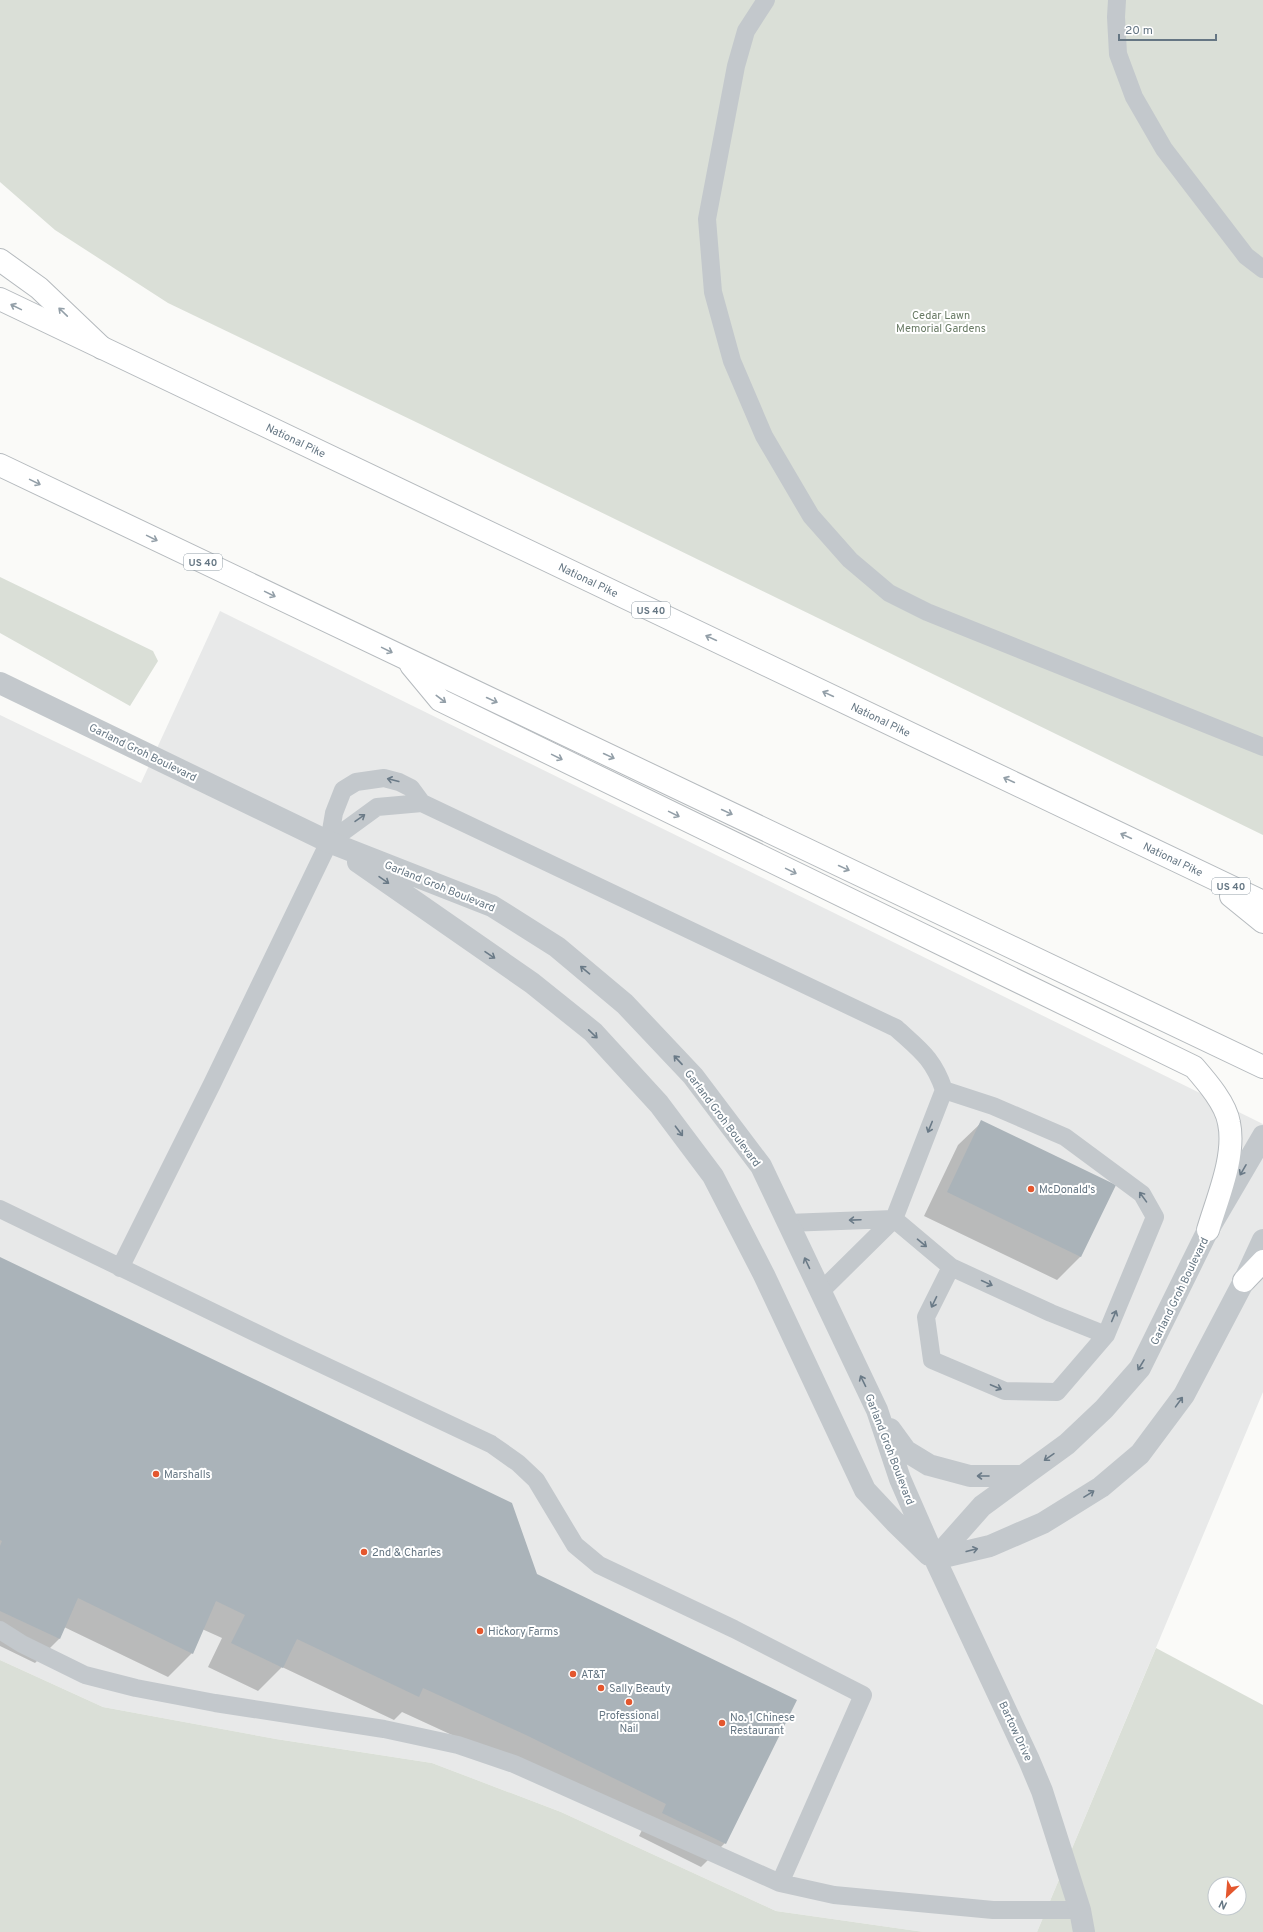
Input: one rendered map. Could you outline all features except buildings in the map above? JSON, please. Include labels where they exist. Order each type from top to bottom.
[{"type":"main road","points":[[0,260],[39,288],[102,348]]},
{"type":"main road","name":"National Pike","points":[[0,299],[1263,902]]},
{"type":"main road","name":"US 40","points":[[0,465],[406,660],[1263,1067]]},
{"type":"main road","points":[[406,660],[440,700],[1194,1067],[1214,1090],[1229,1122],[1231,1150],[1208,1230]]},
{"type":"main road","points":[[1199,871],[1263,922]]},
{"type":"main road","points":[[1244,1281],[1263,1261]]},
{"type":"street","name":"Garland Groh Boulevard","points":[[0,683],[329,842],[492,906],[557,948],[620,999],[693,1076],[761,1166],[876,1410],[900,1479],[935,1560]]},
{"type":"street","name":"Garland Groh Boulevard","points":[[329,842],[532,984],[593,1032],[659,1104],[713,1176],[764,1275],[865,1490],[935,1560]]},
{"type":"street","name":"Garland Groh Boulevard","points":[[935,1560],[982,1506],[1067,1444],[1104,1409],[1140,1368],[1208,1230],[1263,1136]]},
{"type":"street","points":[[935,1560],[990,1546],[1043,1523],[1101,1487],[1140,1454],[1184,1395],[1244,1281],[1263,1240]]},
{"type":"street","points":[[876,1410],[906,1451],[929,1465],[970,1476],[1022,1476]]},
{"type":"street","name":"Bartow Drive","points":[[935,1560],[1029,1760],[1042,1791],[1080,1910],[1084,1932]]},
{"type":"street","name":"Bartow Drive","points":[[1080,1910],[1080,1932]]},
{"type":"lane","points":[[766,0],[746,31],[736,66],[707,219],[713,292],[732,361],[764,436],[811,516],[850,560],[889,594],[927,612],[1263,747]]},
{"type":"lane","points":[[1117,0],[1116,17],[1118,54],[1134,97],[1164,149],[1246,256],[1263,269]]},
{"type":"lane","points":[[120,1268],[212,1084],[329,842],[334,813],[343,790],[356,782],[384,778],[399,782],[411,788],[422,803],[896,1028],[926,1054],[938,1073],[944,1090],[894,1219],[820,1292]]},
{"type":"lane","points":[[329,842],[377,807],[422,803]]},
{"type":"lane","points":[[944,1090],[993,1106],[1065,1137],[1142,1194],[1155,1217],[1106,1335],[1057,1392],[1004,1391],[932,1360],[926,1317],[951,1267]]},
{"type":"lane","points":[[0,1209],[120,1268],[491,1444],[518,1463],[536,1480],[575,1545],[599,1565],[734,1628],[862,1695],[780,1884]]},
{"type":"lane","points":[[788,1223],[894,1219],[951,1267],[1051,1313],[1106,1335]]},
{"type":"lane","points":[[0,1630],[22,1644],[85,1675],[136,1688],[215,1703],[384,1729],[458,1745],[514,1764],[780,1884],[834,1895],[993,1910],[1080,1910]]},
{"type":"shaded area","points":[[220,611],[1263,1124],[1263,1392],[1037,1932],[924,1932],[776,1911],[561,1812],[432,1763],[276,1739],[103,1707],[0,1660],[0,715],[141,783]]},
{"type":"green space","name":"Cedar Lawn Memorial Gardens","points":[[0,0],[1263,0],[1263,835],[420,424],[168,303],[55,230],[0,182]]},
{"type":"green space","points":[[0,577],[153,651],[158,661],[130,706],[0,633]]},
{"type":"green space","points":[[1156,1648],[1263,1705],[1263,1932],[1037,1932]]},
{"type":"green space","points":[[0,1660],[103,1707],[276,1739],[432,1763],[561,1812],[776,1911],[924,1932],[0,1932]]},
{"type":"place","name":"McDonald's","points":[[1031,1189]]},
{"type":"place","name":"Marshalls","points":[[156,1474]]},
{"type":"place","name":"2nd & Charles","points":[[364,1552]]},
{"type":"place","name":"Hickory Farms","points":[[480,1631]]},
{"type":"place","name":"AT&T","points":[[573,1674]]},
{"type":"place","name":"Sally Beauty","points":[[601,1688]]},
{"type":"place","name":"Professional Nail","points":[[629,1702]]},
{"type":"place","name":"No. 1 Chinese Restaurant","points":[[722,1723]]}]
